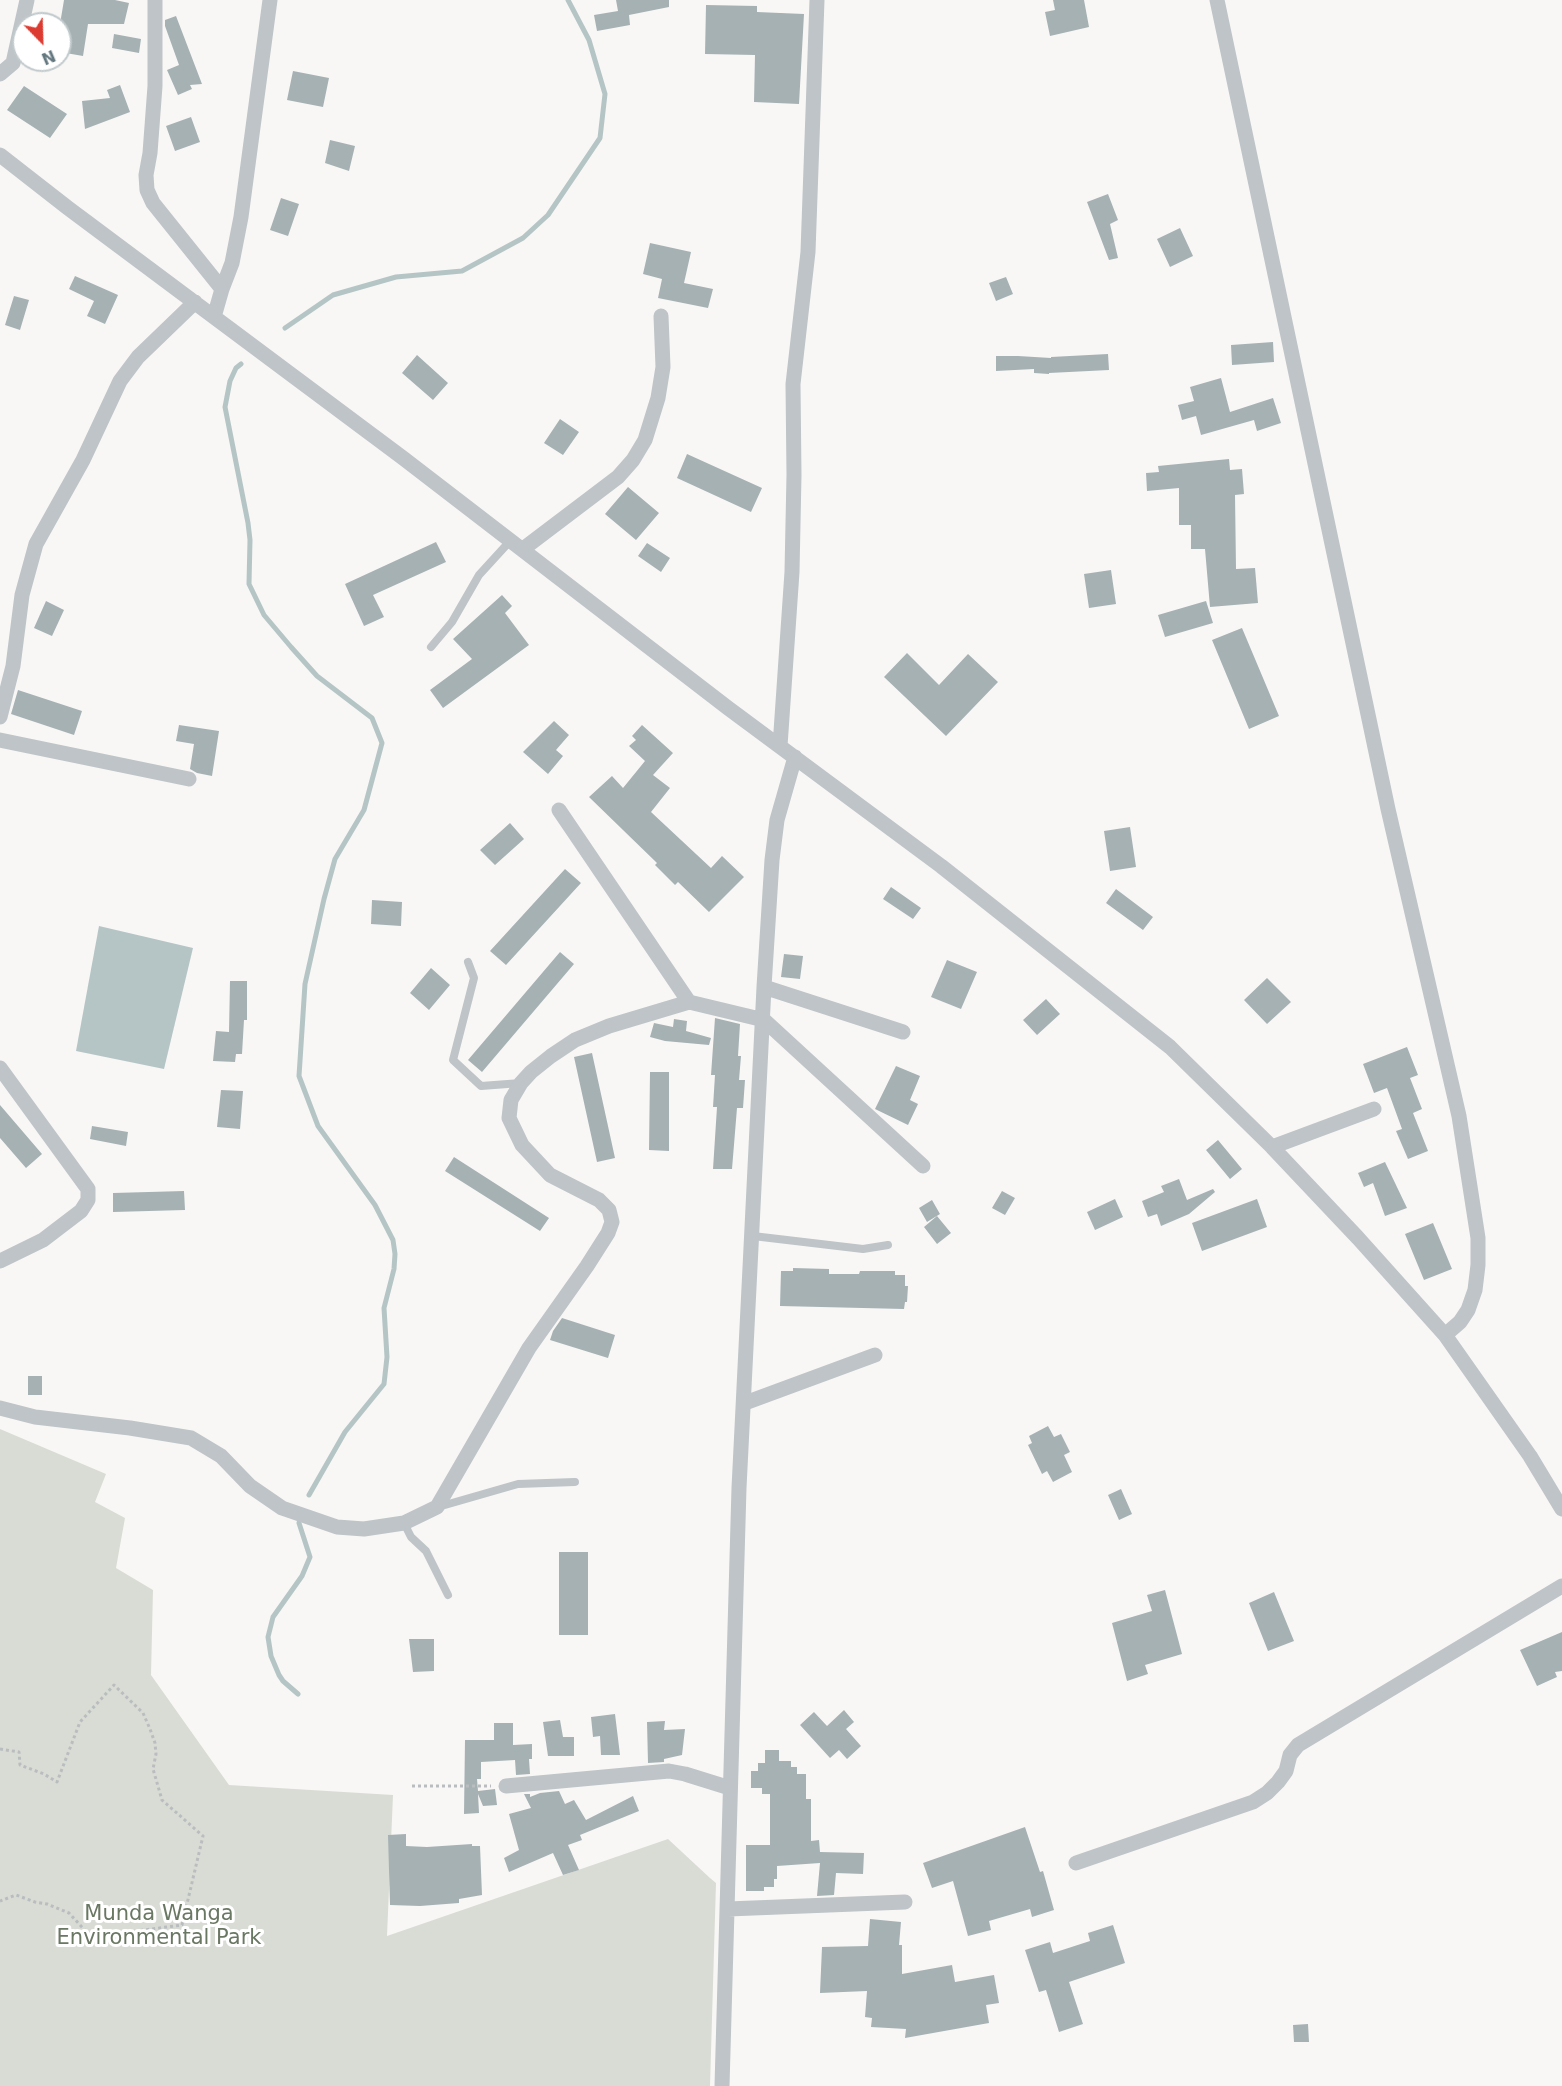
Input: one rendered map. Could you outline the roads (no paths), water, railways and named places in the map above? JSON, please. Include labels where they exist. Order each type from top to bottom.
[{"type":"street","points":[[0,74],[14,63],[27,0]]},
{"type":"street","points":[[155,0],[155,86],[146,175],[147,189],[153,202],[222,289]]},
{"type":"street","points":[[214,317],[232,263],[241,217],[270,0]]},
{"type":"street","points":[[780,746],[792,572],[793,384],[808,252],[817,0]]},
{"type":"street","points":[[1217,0],[1386,797],[1460,1116],[1478,1238],[1478,1265],[1475,1290],[1468,1310],[1460,1322],[1445,1335]]},
{"type":"street","points":[[0,155],[517,545],[728,708],[941,866],[1170,1047],[1272,1147],[1445,1335],[1530,1456],[1562,1509]]},
{"type":"street","points":[[0,717],[14,666],[22,595],[36,544],[83,460],[120,381],[138,357],[195,302]]},
{"type":"street","points":[[517,545],[618,477],[633,460],[645,440],[662,378],[661,316]]},
{"type":"street","points":[[0,740],[189,779]]},
{"type":"street","points":[[722,2086],[739,1488],[765,987],[772,860],[777,820],[795,757]]},
{"type":"street","points":[[559,810],[689,1002]]},
{"type":"street","points":[[765,987],[903,1032]]},
{"type":"street","points":[[0,1408],[35,1417],[191,1438],[221,1456],[250,1486],[282,1508],[337,1527],[364,1528],[404,1523],[437,1507],[529,1348],[587,1266],[608,1233],[612,1222],[609,1210],[599,1200],[550,1175],[522,1145],[509,1118],[511,1100],[521,1083],[551,1056],[575,1041],[609,1026],[689,1002],[764,1020],[923,1166]]},
{"type":"street","points":[[0,1068],[88,1189],[88,1200],[81,1211],[43,1240],[0,1261]]},
{"type":"street","points":[[1272,1147],[1374,1109]]},
{"type":"street","points":[[745,1403],[875,1355]]},
{"type":"street","points":[[1076,1863],[1253,1802],[1278,1782],[1286,1771],[1290,1755],[1298,1745],[1562,1586]]},
{"type":"street","points":[[506,1786],[669,1771],[730,1788]]},
{"type":"street","points":[[728,1909],[905,1902]]},
{"type":"lane","points":[[431,647],[452,622],[479,575],[517,545]]},
{"type":"lane","points":[[468,962],[474,978],[453,1060],[481,1086],[521,1083]]},
{"type":"lane","points":[[753,1236],[863,1249],[888,1245]]},
{"type":"lane","points":[[437,1507],[518,1484],[575,1482]]},
{"type":"lane","points":[[404,1523],[411,1536],[426,1551],[448,1594]]},
{"type":"waterway","points":[[285,328],[333,295],[396,277],[462,271],[523,238],[548,215],[600,138],[605,94],[589,40],[568,0]]},
{"type":"waterway","points":[[241,364],[236,368],[230,381],[225,407],[248,523],[249,584],[264,615],[317,676],[372,718],[382,743],[364,810],[335,859],[324,899],[305,984],[299,1076],[318,1126],[375,1205],[393,1240],[394,1269],[384,1308],[387,1357],[384,1384],[345,1432],[309,1495]]},
{"type":"waterway","points":[[298,1694],[279,1675],[271,1656],[268,1637],[273,1617],[302,1576],[310,1557],[299,1523]]},
{"type":"park label","name":"Munda Wanga Environmental Park","points":[[159,1927]]}]
